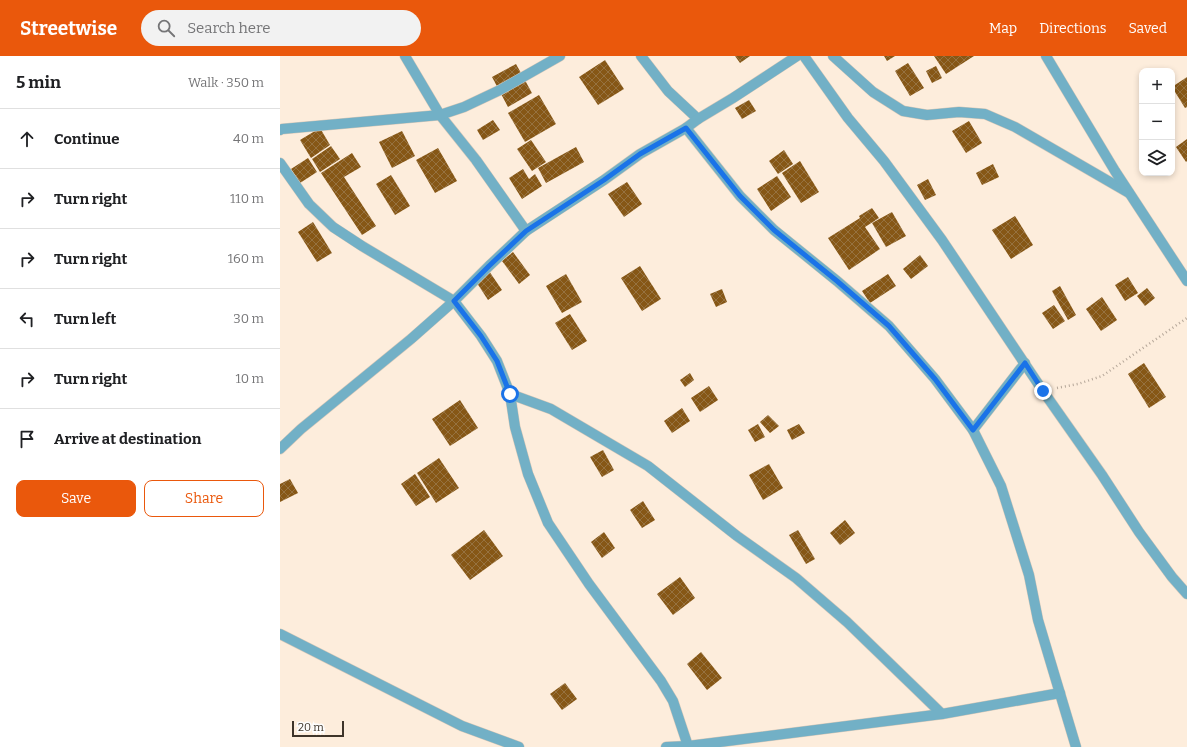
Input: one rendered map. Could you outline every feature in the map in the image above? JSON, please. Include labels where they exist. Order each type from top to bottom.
[{"type":"street","points":[[405,56],[440,115],[476,160],[526,231]]},
{"type":"street","points":[[280,130],[440,115],[464,107],[500,90],[560,56]]},
{"type":"street","points":[[641,56],[668,91],[698,119]]},
{"type":"street","points":[[280,448],[411,339],[454,301],[526,231],[604,180],[640,154],[686,128],[797,56]]},
{"type":"street","points":[[804,56],[848,118],[884,161],[942,240],[1043,391],[1102,475],[1138,532],[1172,577],[1187,594]]},
{"type":"street","points":[[833,56],[873,92],[903,111],[927,115],[959,112],[985,114],[1015,127],[1130,193]]},
{"type":"street","points":[[1046,56],[1115,171],[1187,281]]},
{"type":"street","points":[[686,128],[740,196],[774,230],[837,281],[889,326],[935,379],[973,430],[1001,486],[1029,575],[1038,620],[1076,747]]},
{"type":"street","points":[[280,163],[309,204],[333,227],[454,301],[481,336],[497,361],[510,394],[515,427],[528,474],[548,523],[589,584],[661,681],[673,701],[688,746]]},
{"type":"street","points":[[973,430],[1025,363]]},
{"type":"street","points":[[510,394],[551,409],[648,466],[737,536],[796,578],[847,622],[942,714]]},
{"type":"street","points":[[280,634],[462,726],[519,747]]},
{"type":"street","points":[[666,747],[688,746],[942,714],[1060,693]]},
{"type":"path","points":[[1043,391],[1078,384],[1102,376],[1187,318]]},
{"type":"building","points":[[735,56],[750,56],[740,63]]},
{"type":"building","points":[[884,56],[895,56],[887,61]]},
{"type":"building","points":[[934,56],[974,56],[946,74]]},
{"type":"building","points":[[605,60],[624,89],[598,105],[579,77]]},
{"type":"building","points":[[908,63],[924,88],[910,96],[895,71]]},
{"type":"building","points":[[516,64],[532,93],[508,107],[492,77]]},
{"type":"building","points":[[936,66],[942,78],[932,83],[926,71]]},
{"type":"building","points":[[1187,77],[1187,107],[1185,108],[1175,92],[1175,85]]},
{"type":"building","points":[[539,95],[556,124],[525,142],[508,113]]},
{"type":"building","points":[[749,100],[756,111],[742,119],[735,108]]},
{"type":"building","points":[[493,120],[500,130],[483,140],[477,130]]},
{"type":"building","points":[[969,121],[982,143],[966,153],[952,131]]},
{"type":"building","points":[[320,128],[330,145],[311,158],[300,140]]},
{"type":"building","points":[[402,131],[415,156],[392,168],[379,142]]},
{"type":"building","points":[[1187,139],[1187,161],[1186,162],[1176,147]]},
{"type":"building","points":[[531,140],[546,162],[532,171],[517,149]]},
{"type":"building","points":[[331,146],[340,159],[320,172],[312,159]]},
{"type":"building","points":[[576,147],[584,162],[546,183],[538,168]]},
{"type":"building","points":[[438,148],[457,181],[435,193],[416,160]]},
{"type":"building","points":[[784,150],[793,164],[778,174],[769,161]]},
{"type":"building","points":[[352,153],[361,167],[344,177],[376,226],[362,235],[321,173]]},
{"type":"building","points":[[308,158],[317,172],[300,183],[291,169]]},
{"type":"building","points":[[800,161],[819,192],[801,203],[782,173]]},
{"type":"building","points":[[993,164],[999,177],[982,185],[976,173]]},
{"type":"building","points":[[523,169],[529,179],[535,174],[542,186],[522,199],[509,178]]},
{"type":"building","points":[[391,175],[410,206],[395,215],[376,184]]},
{"type":"building","points":[[777,176],[791,197],[771,211],[757,189]]},
{"type":"building","points":[[928,179],[936,195],[925,200],[917,185]]},
{"type":"building","points":[[627,182],[642,204],[624,217],[608,194]]},
{"type":"building","points":[[872,208],[879,218],[865,227],[880,249],[849,270],[828,238],[860,218],[859,216]]},
{"type":"building","points":[[892,212],[906,236],[886,247],[872,223]]},
{"type":"building","points":[[1015,216],[1033,245],[1011,259],[992,230]]},
{"type":"building","points":[[313,222],[332,253],[317,262],[298,232]]},
{"type":"building","points":[[513,252],[530,275],[519,284],[502,261]]},
{"type":"building","points":[[920,255],[928,266],[911,279],[903,269]]},
{"type":"building","points":[[640,266],[661,299],[642,311],[621,278]]},
{"type":"building","points":[[489,271],[502,290],[488,300],[475,280]]},
{"type":"building","points":[[566,274],[582,302],[562,313],[546,286]]},
{"type":"building","points":[[888,274],[896,286],[870,303],[862,291]]},
{"type":"building","points":[[1128,277],[1138,293],[1125,301],[1115,285]]},
{"type":"building","points":[[1060,286],[1076,315],[1068,320],[1052,291]]},
{"type":"building","points":[[1147,288],[1155,298],[1145,306],[1137,296]]},
{"type":"building","points":[[722,289],[727,302],[716,307],[710,294]]},
{"type":"building","points":[[1102,297],[1117,320],[1101,331],[1086,309]]},
{"type":"building","points":[[1054,305],[1065,321],[1053,329],[1042,313]]},
{"type":"building","points":[[570,314],[587,341],[572,350],[555,323]]},
{"type":"building","points":[[1144,363],[1166,397],[1149,408],[1128,374]]},
{"type":"building","points":[[690,373],[694,380],[685,387],[680,380]]},
{"type":"building","points":[[709,386],[718,400],[700,412],[691,398]]},
{"type":"building","points":[[460,400],[478,428],[450,446],[432,419]]},
{"type":"building","points":[[682,408],[690,421],[672,433],[664,421]]},
{"type":"building","points":[[768,415],[779,426],[770,433],[760,422]]},
{"type":"building","points":[[758,424],[765,437],[755,442],[748,430]]},
{"type":"building","points":[[799,424],[805,433],[792,440],[787,430]]},
{"type":"building","points":[[603,450],[614,470],[602,477],[590,457]]},
{"type":"building","points":[[439,458],[459,488],[436,503],[417,473]]},
{"type":"building","points":[[769,464],[783,488],[763,500],[749,475]]},
{"type":"building","points":[[415,474],[430,497],[416,506],[401,484]]},
{"type":"building","points":[[290,479],[298,493],[280,502],[280,484]]},
{"type":"building","points":[[643,501],[655,520],[642,528],[630,510]]},
{"type":"building","points":[[845,520],[855,533],[840,545],[830,533]]},
{"type":"building","points":[[484,530],[503,556],[470,580],[451,555]]},
{"type":"building","points":[[798,530],[815,559],[806,564],[789,535]]},
{"type":"building","points":[[604,532],[615,548],[602,558],[591,542]]},
{"type":"building","points":[[680,577],[695,598],[673,615],[657,594]]},
{"type":"building","points":[[701,652],[722,678],[707,690],[687,664]]},
{"type":"building","points":[[565,683],[577,699],[562,710],[550,694]]},
{"type":"route","points":[[510,394],[497,361],[481,336],[454,301],[526,231],[604,180],[640,154],[686,128],[740,196],[774,230],[837,281],[889,326],[935,379],[973,430],[1025,363],[1043,391]]}]
